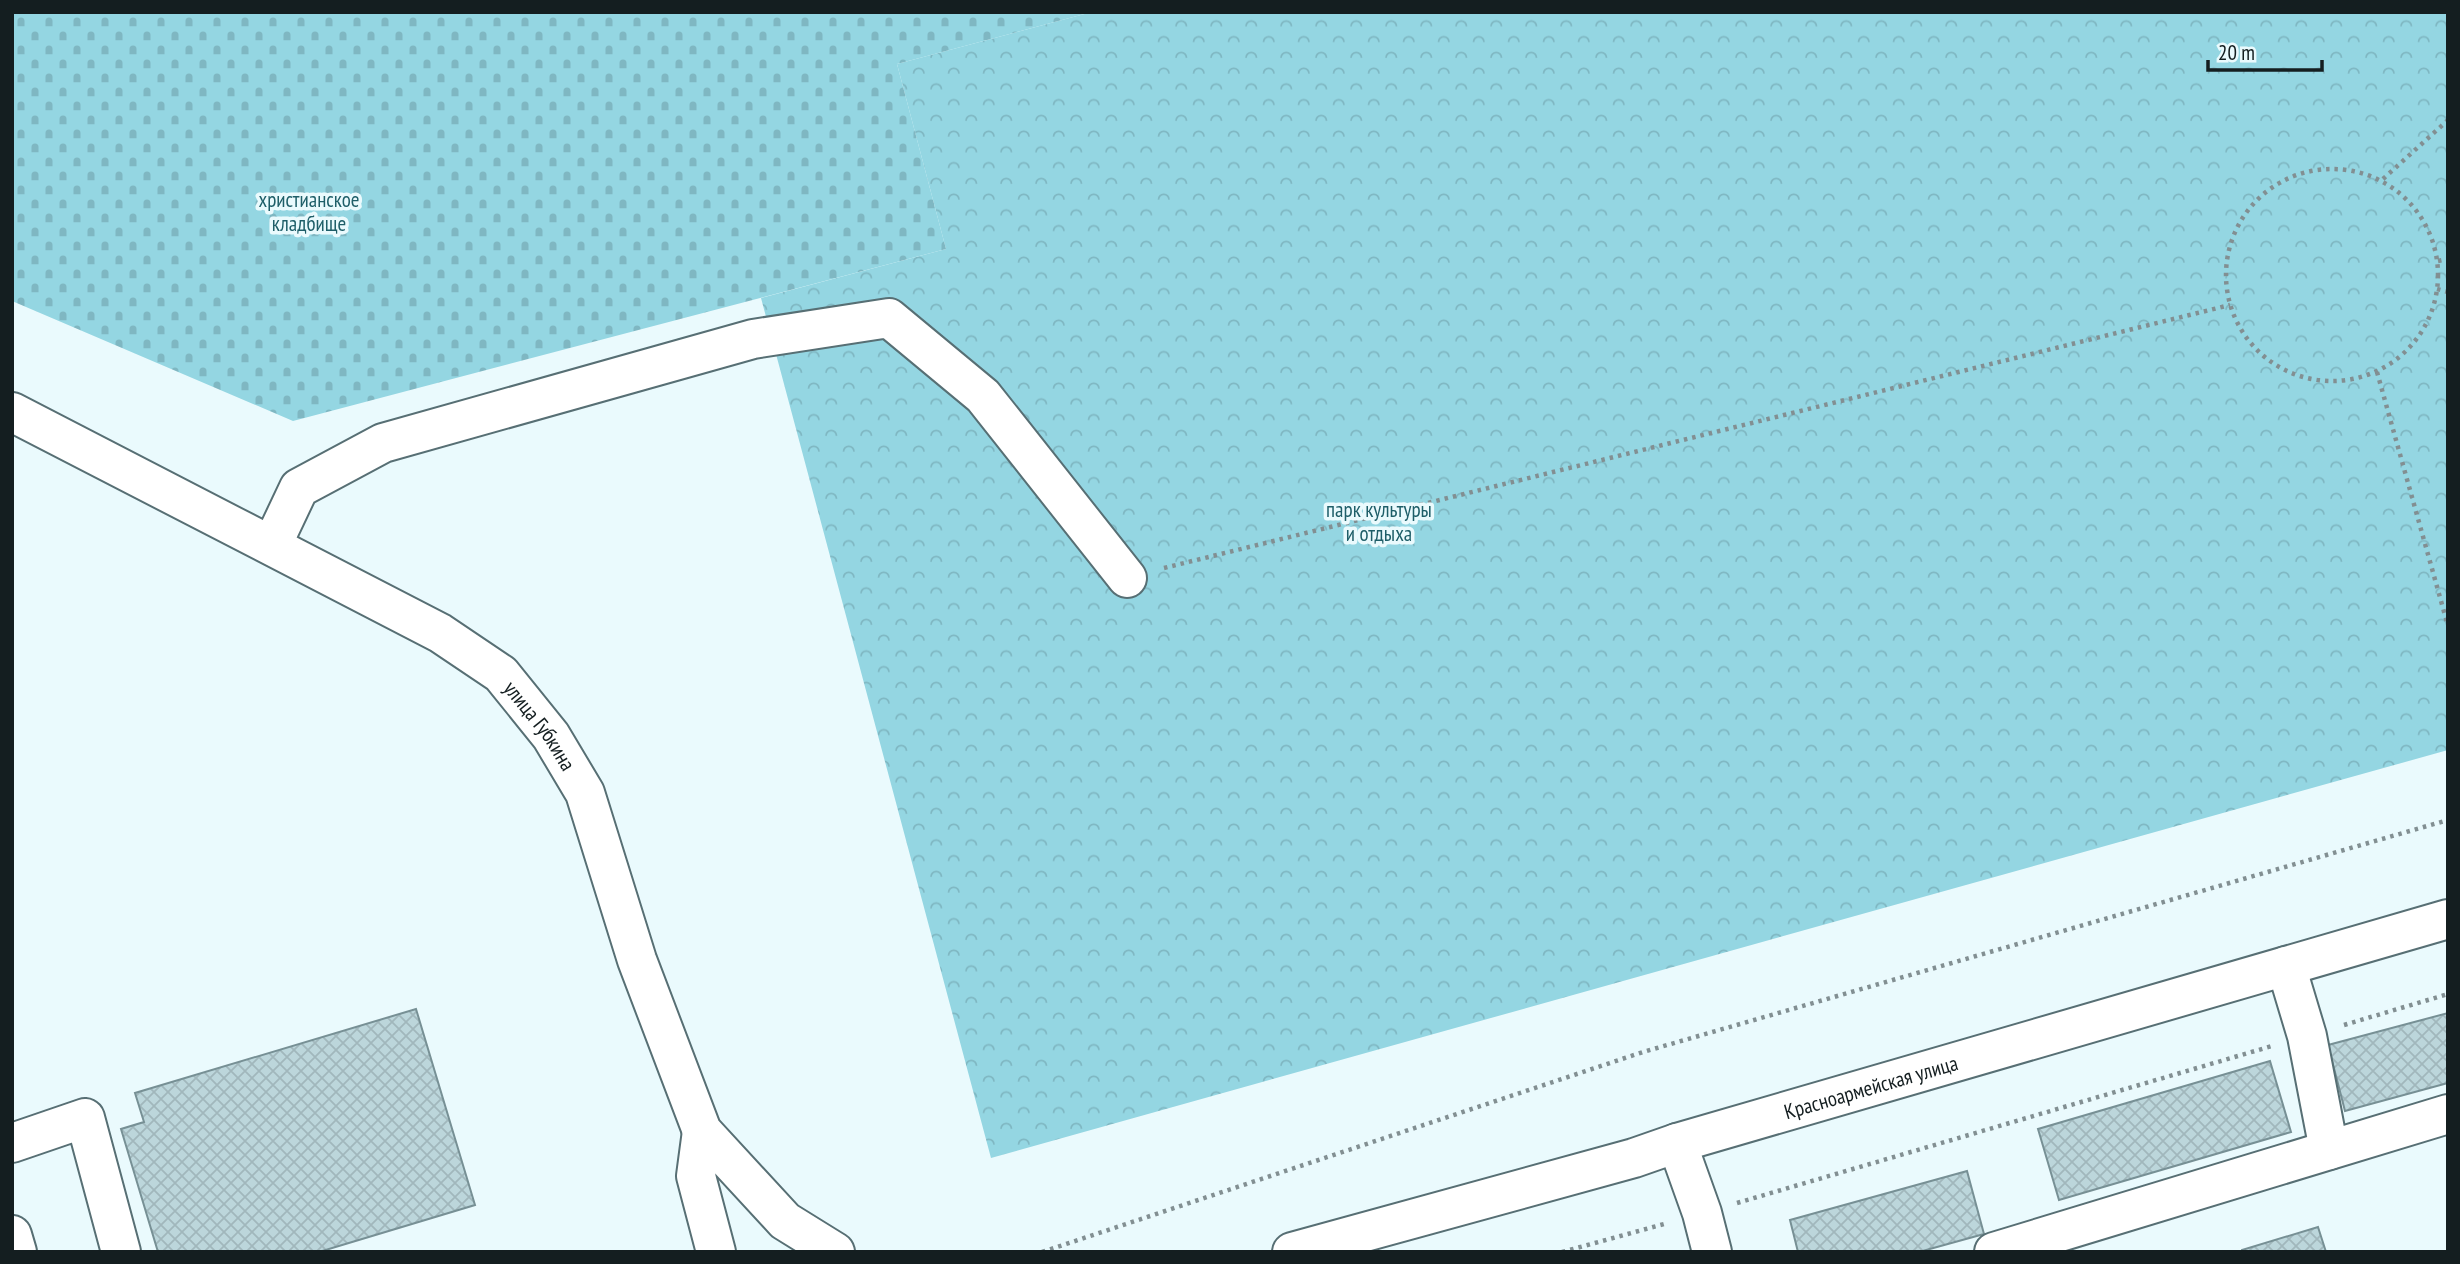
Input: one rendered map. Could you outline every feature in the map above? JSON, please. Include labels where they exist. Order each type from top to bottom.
[{"type":"street","points":[[272,545],[299,488],[383,443],[753,339],[889,318],[983,396],[1127,578]]},
{"type":"street","name":"улица Губкина","points":[[12,412],[440,633],[501,674],[551,736],[585,793],[637,960],[702,1131],[785,1221],[835,1252]]},
{"type":"street","name":"Красноармейская улица","points":[[1293,1252],[1634,1158],[1677,1143],[2448,919]]},
{"type":"street","points":[[2286,966],[2307,1035],[2329,1150]]},
{"type":"street","points":[[1994,1252],[2448,1114]]},
{"type":"street","points":[[12,1143],[85,1118],[121,1252]]},
{"type":"street","points":[[702,1131],[696,1176],[716,1252]]},
{"type":"street","points":[[1677,1143],[1702,1213],[1712,1252]]},
{"type":"street","points":[[12,1235],[16,1252]]},
{"type":"path","points":[[2383,179],[2448,120]]},
{"type":"path","points":[[2318,169],[2340,169],[2383,179],[2414,207],[2426,225],[2438,261],[2437,289],[2424,329],[2411,346],[2376,372],[2335,382],[2292,374],[2256,350],[2243,333],[2230,305],[2225,272],[2228,250],[2246,212],[2260,195],[2277,183],[2318,169]]},
{"type":"path","points":[[2438,261],[2448,259]]},
{"type":"path","points":[[2437,289],[2448,292]]},
{"type":"path","points":[[1127,578],[2230,305]]},
{"type":"path","points":[[2376,372],[2448,626]]},
{"type":"path","points":[[1042,1252],[1643,1052],[2448,820]]},
{"type":"path","points":[[1562,1252],[2448,994]]},
{"type":"green space","name":"христианское кладбище","points":[[12,12],[1092,12],[897,64],[946,249],[293,421],[12,301]]},
{"type":"green space","name":"парк культуры и отдыха","points":[[1092,12],[2448,12],[2448,750],[991,1158],[761,298],[946,249],[897,64]]},
{"type":"building","points":[[416,1009],[475,1205],[319,1252],[158,1252],[121,1129],[144,1122],[135,1093]]},
{"type":"building","points":[[2448,1013],[2448,1083],[2345,1111],[2328,1045]]},
{"type":"building","points":[[2270,1061],[2291,1132],[2059,1200],[2038,1129]]},
{"type":"building","points":[[1967,1171],[1984,1234],[1919,1252],[1798,1252],[1790,1220]]},
{"type":"building","points":[[2318,1227],[2326,1252],[2242,1252],[2242,1250]]}]
